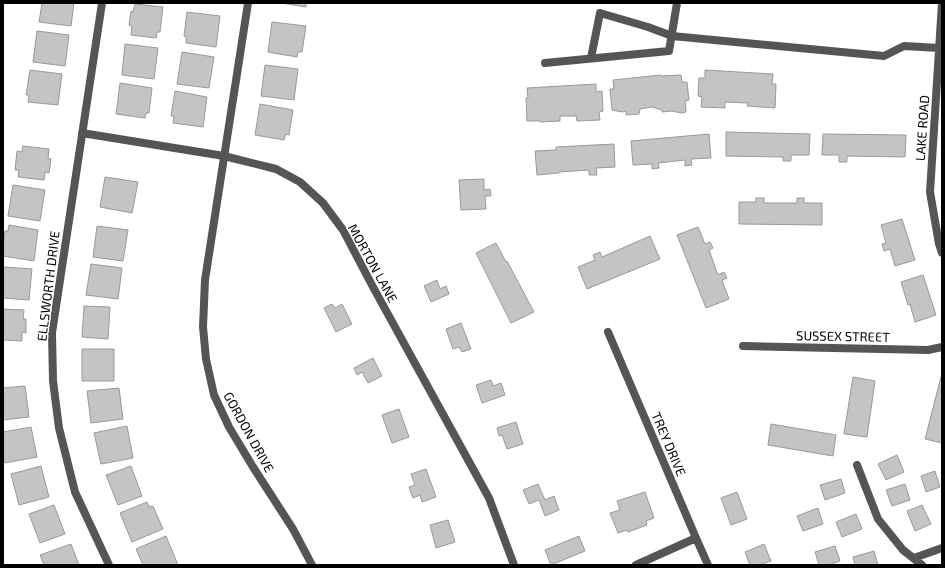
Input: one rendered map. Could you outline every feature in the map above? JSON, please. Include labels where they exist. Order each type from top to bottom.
[{"type":"street","name":"ELLSWORTH DRIVE","points":[[102,3],[52,333],[53,381],[59,428],[76,492],[109,565]]},
{"type":"street","name":"GORDON DRIVE","points":[[248,3],[205,280],[203,327],[206,359],[214,395],[229,427],[294,529],[312,565]]},
{"type":"street","points":[[545,62],[669,51],[677,3]]},
{"type":"street","name":"LAKE ROAD","points":[[942,3],[930,192],[938,244],[942,253]]},
{"type":"street","points":[[592,58],[600,13],[648,27],[672,36],[884,56],[904,46],[939,48]]},
{"type":"street","name":"MORTON LANE","points":[[82,133],[224,156],[276,169],[300,182],[323,203],[343,230],[489,498],[514,565]]},
{"type":"street","name":"TREY DRIVE","points":[[608,332],[708,565]]},
{"type":"street","name":"SUSSEX STREET","points":[[743,346],[928,350],[942,347]]},
{"type":"street","points":[[857,465],[878,519],[903,550],[922,565]]},
{"type":"street","points":[[636,565],[696,538]]},
{"type":"street","points":[[914,558],[942,548]]},
{"type":"building","points":[[42,3],[74,3],[71,26],[39,22]]},
{"type":"building","points":[[281,3],[306,3],[306,7]]},
{"type":"building","points":[[135,4],[163,7],[160,32],[157,32],[156,38],[131,35],[132,26],[129,25],[131,11],[133,12]]},
{"type":"building","points":[[187,12],[220,16],[216,47],[186,43],[186,37],[184,36]]},
{"type":"building","points":[[272,22],[306,26],[302,52],[298,52],[297,57],[268,52]]},
{"type":"building","points":[[37,31],[69,35],[65,66],[33,62]]},
{"type":"building","points":[[125,44],[158,48],[154,79],[122,75]]},
{"type":"building","points":[[182,52],[214,57],[209,88],[177,84]]},
{"type":"building","points":[[265,65],[298,69],[294,100],[261,96]]},
{"type":"building","points":[[30,70],[62,74],[58,105],[28,102],[29,95],[26,95]]},
{"type":"building","points":[[705,70],[773,74],[772,84],[776,84],[775,108],[747,106],[748,103],[725,102],[725,108],[701,107],[702,97],[698,96],[699,78],[705,78]]},
{"type":"building","points":[[661,75],[681,75],[682,82],[687,82],[689,100],[685,101],[686,112],[662,112],[662,110],[652,107],[640,109],[639,114],[626,115],[626,111],[622,112],[612,110],[610,89],[614,89],[613,80]]},
{"type":"building","points":[[120,83],[152,88],[149,113],[146,113],[145,118],[116,114]]},
{"type":"building","points":[[596,84],[596,92],[602,91],[603,111],[599,112],[600,120],[577,121],[576,116],[560,116],[560,121],[527,121],[527,88]]},
{"type":"building","points":[[175,91],[207,97],[203,127],[173,123],[174,116],[171,116]]},
{"type":"building","points":[[260,104],[293,110],[289,135],[286,134],[284,140],[255,135]]},
{"type":"building","points":[[726,132],[810,134],[809,155],[791,155],[791,161],[783,161],[783,157],[726,156]]},
{"type":"building","points":[[709,134],[711,158],[691,159],[692,165],[685,166],[685,160],[658,163],[659,168],[652,169],[652,164],[633,165],[631,141]]},
{"type":"building","points":[[823,134],[906,135],[905,157],[847,156],[847,162],[839,162],[839,155],[822,155]]},
{"type":"building","points":[[614,144],[615,167],[596,168],[597,175],[589,175],[589,170],[537,175],[535,151],[556,150],[556,147]]},
{"type":"building","points":[[23,146],[49,149],[48,158],[51,159],[49,173],[45,172],[44,180],[18,177],[19,170],[15,170],[17,151],[22,152]]},
{"type":"building","points":[[105,177],[138,182],[132,213],[100,207]]},
{"type":"building","points":[[484,179],[484,190],[490,189],[491,196],[485,196],[486,209],[461,210],[459,180]]},
{"type":"building","points":[[13,185],[45,190],[40,221],[8,216]]},
{"type":"building","points":[[756,198],[764,198],[764,203],[797,203],[797,198],[804,198],[804,203],[822,203],[822,225],[739,224],[739,202],[756,202]]},
{"type":"building","points":[[902,219],[915,260],[895,266],[890,249],[884,251],[882,244],[886,243],[881,225]]},
{"type":"building","points":[[9,225],[38,230],[34,261],[3,256],[5,231],[8,231]]},
{"type":"building","points":[[97,226],[128,230],[123,261],[93,257]]},
{"type":"building","points":[[698,227],[705,244],[710,242],[713,248],[709,250],[718,275],[724,272],[727,278],[722,280],[729,299],[706,308],[677,235]]},
{"type":"building","points":[[650,236],[660,259],[587,289],[578,267],[595,260],[593,255],[600,252],[602,257]]},
{"type":"building","points":[[496,243],[534,312],[511,323],[476,253]]},
{"type":"building","points":[[91,264],[122,268],[118,299],[86,295]]},
{"type":"building","points":[[3,267],[32,269],[29,300],[3,298]]},
{"type":"building","points":[[923,275],[936,315],[915,322],[910,304],[908,305],[901,282]]},
{"type":"building","points":[[437,280],[440,289],[446,286],[449,294],[431,302],[424,286]]},
{"type":"building","points":[[332,304],[335,308],[342,304],[352,324],[336,332],[324,308]]},
{"type":"building","points":[[84,306],[110,307],[108,339],[82,337]]},
{"type":"building","points":[[3,309],[24,310],[23,319],[26,319],[26,333],[22,332],[22,341],[3,340]]},
{"type":"building","points":[[461,323],[471,349],[462,352],[459,347],[453,349],[446,329]]},
{"type":"building","points":[[82,349],[114,349],[114,381],[82,381]]},
{"type":"building","points":[[373,358],[382,376],[368,383],[362,372],[357,375],[354,368]]},
{"type":"building","points":[[853,377],[875,381],[867,437],[844,434]]},
{"type":"building","points":[[942,377],[942,443],[925,439]]},
{"type":"building","points":[[491,380],[493,386],[501,383],[505,395],[482,403],[476,385]]},
{"type":"building","points":[[25,386],[29,417],[3,420],[3,388]]},
{"type":"building","points":[[119,388],[123,419],[91,423],[87,391]]},
{"type":"building","points":[[399,409],[409,437],[392,443],[382,415]]},
{"type":"building","points":[[516,422],[523,444],[507,449],[502,435],[499,436],[497,428]]},
{"type":"building","points":[[771,424],[836,435],[833,456],[768,445]]},
{"type":"building","points":[[127,426],[133,458],[101,464],[94,433]]},
{"type":"building","points":[[31,427],[37,457],[5,463],[3,455],[3,432]]},
{"type":"building","points":[[897,455],[904,472],[886,480],[878,464]]},
{"type":"building","points":[[41,466],[49,497],[19,505],[11,474]]},
{"type":"building","points":[[131,466],[142,496],[118,505],[106,475]]},
{"type":"building","points":[[426,469],[436,497],[422,502],[420,495],[413,498],[409,487],[415,485],[411,474]]},
{"type":"building","points":[[935,471],[940,487],[926,492],[921,476]]},
{"type":"building","points":[[841,479],[845,493],[825,500],[820,485]]},
{"type":"building","points":[[538,484],[545,500],[554,496],[559,510],[545,516],[539,500],[529,504],[523,490]]},
{"type":"building","points":[[905,484],[910,500],[892,506],[886,490]]},
{"type":"building","points":[[645,492],[654,518],[646,521],[647,525],[628,532],[627,530],[618,533],[610,513],[620,510],[617,501]]},
{"type":"building","points":[[737,492],[747,519],[731,525],[721,498]]},
{"type":"building","points":[[147,502],[149,507],[153,506],[163,529],[132,542],[120,513]]},
{"type":"building","points":[[54,505],[65,534],[40,543],[29,514]]},
{"type":"building","points":[[922,505],[931,524],[915,531],[907,511]]},
{"type":"building","points":[[818,508],[823,524],[803,531],[797,516]]},
{"type":"building","points":[[856,514],[862,529],[842,537],[836,522]]},
{"type":"building","points":[[448,520],[455,542],[436,548],[430,525]]},
{"type":"building","points":[[166,536],[178,565],[143,565],[136,549]]},
{"type":"building","points":[[579,536],[585,551],[551,565],[545,550]]},
{"type":"building","points":[[71,544],[79,565],[44,565],[40,555]]},
{"type":"building","points":[[764,544],[771,561],[759,565],[750,565],[745,552]]},
{"type":"building","points":[[835,546],[840,561],[828,565],[819,565],[815,552]]},
{"type":"building","points":[[874,551],[878,565],[855,565],[853,557]]}]
